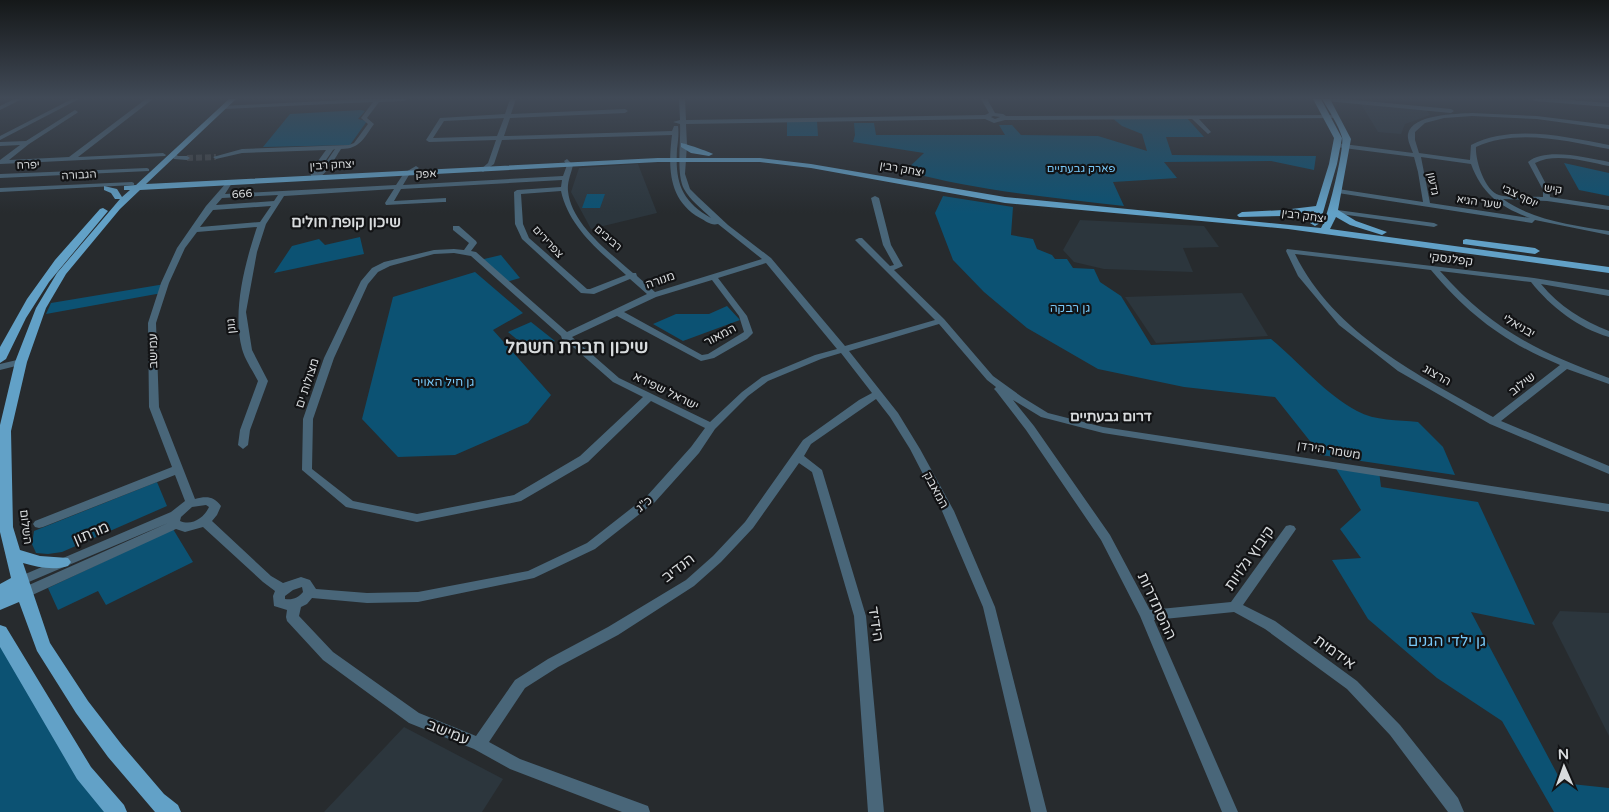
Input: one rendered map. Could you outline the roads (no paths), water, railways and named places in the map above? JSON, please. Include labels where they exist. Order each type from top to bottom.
[{"type":"main road","name":"השלום","points":[[171,812],[157,800],[127,765],[82,707],[44,646],[22,587],[6,527],[5,431],[21,362],[42,308],[62,273],[135,185],[187,137]]},
{"type":"main road","points":[[1337,137],[1333,164],[1315,223],[1326,228],[1338,191],[1346,137]]},
{"type":"main road","points":[[684,145],[696,152],[719,157]]},
{"type":"main road","name":"יצחק רבין","points":[[135,185],[229,183],[316,174],[406,174],[483,170],[673,157],[792,159],[1028,198],[1315,223]]},
{"type":"main road","points":[[682,170],[696,163],[719,157]]},
{"type":"main road","name":"יצחק רבין","points":[[719,157],[787,162],[1005,200],[1382,232],[1497,246],[1609,263]]},
{"type":"main road","name":"יצחק רבין","points":[[135,185],[491,164],[568,163]]},
{"type":"main road","points":[[150,171],[156,178],[168,182]]},
{"type":"main road","name":"השלום","points":[[0,359],[14,329],[46,276],[78,236],[118,197],[135,185]]},
{"type":"main road","points":[[106,188],[114,192],[118,197]]},
{"type":"main road","points":[[1232,215],[1283,213],[1320,208]]},
{"type":"main road","points":[[1333,211],[1353,223],[1382,232]]},
{"type":"main road","name":"יצחק רבין","points":[[1326,228],[1609,270]]},
{"type":"main road","points":[[12,554],[40,562],[63,562]]},
{"type":"main road","points":[[0,590],[22,587]]},
{"type":"main road","points":[[0,604],[22,587]]},
{"type":"main road","points":[[0,633],[84,773],[117,812]]},
{"type":"street","points":[[1,162],[36,137]]},
{"type":"street","points":[[71,159],[100,137]]},
{"type":"street","points":[[216,157],[242,150],[350,147],[356,144],[361,137]]},
{"type":"street","points":[[431,137],[429,140],[539,137]]},
{"type":"street","name":"המאבק","points":[[675,137],[674,182],[684,202],[696,213],[724,227]]},
{"type":"street","name":"המאבק","points":[[683,137],[682,170],[687,189],[724,227],[768,260],[843,350],[878,394],[915,449],[948,511],[989,607],[1039,812]]},
{"type":"street","name":"גדעון","points":[[1411,137],[1427,205]]},
{"type":"street","points":[[1336,145],[1473,162],[1473,146],[1480,141],[1498,137]]},
{"type":"street","points":[[1532,137],[1609,147]]},
{"type":"street","points":[[483,170],[491,164],[500,138]]},
{"type":"street","points":[[0,144],[27,143]]},
{"type":"street","points":[[316,174],[330,148]]},
{"type":"street","points":[[316,174],[339,148]]},
{"type":"street","points":[[1,162],[168,154],[176,158],[187,158]]},
{"type":"street","points":[[1547,199],[1546,190],[1531,162],[1536,158],[1564,158],[1609,164]]},
{"type":"street","name":"יוסף צבי","points":[[1473,162],[1481,180],[1493,197],[1529,215],[1558,224],[1609,233]]},
{"type":"street","points":[[564,189],[568,163]]},
{"type":"street","points":[[416,168],[406,174],[388,203],[443,200]]},
{"type":"street","name":"יפרח","points":[[0,176],[150,171]]},
{"type":"street","name":"אפק","points":[[218,196],[566,178]]},
{"type":"street","name":"עמישב","points":[[191,503],[154,407],[152,322],[165,283],[181,248],[229,183]]},
{"type":"street","name":"הגבורה","points":[[18,189],[60,191],[135,185]]},
{"type":"street","name":"הגבורה","points":[[0,190],[135,185]]},
{"type":"street","name":"צפרירים","points":[[564,189],[517,192],[519,224],[526,238],[584,291],[591,292],[633,275]]},
{"type":"street","name":"רביבים","points":[[564,189],[566,199],[583,232],[653,295]]},
{"type":"street","name":"שער הגיא","points":[[1338,191],[1558,224]]},
{"type":"street","points":[[276,203],[282,195],[287,193]]},
{"type":"street","name":"קיש","points":[[1493,197],[1547,199],[1609,208]]},
{"type":"street","points":[[875,198],[887,245],[899,266],[887,268]]},
{"type":"street","name":"666","points":[[209,208],[276,203]]},
{"type":"street","name":"גונן","points":[[243,445],[245,430],[262,381],[247,350],[242,312],[253,252],[262,224],[276,203]]},
{"type":"street","points":[[1333,211],[1434,225]]},
{"type":"street","points":[[193,230],[262,224]]},
{"type":"street","points":[[456,228],[473,243],[467,252],[473,254],[565,337]]},
{"type":"street","name":"ההסתדרות","points":[[859,240],[941,321],[990,378],[1026,423],[1106,538],[1146,616],[1230,812]]},
{"type":"street","name":"קפלנסקי","points":[[1290,251],[1534,280],[1609,293]]},
{"type":"street","name":"הרצוג","points":[[1290,251],[1301,274],[1342,323],[1401,369],[1494,422],[1609,470]]},
{"type":"street","name":"מצולות ים","points":[[467,252],[434,252],[386,264],[375,270],[364,283],[329,358],[308,419],[307,470],[350,504],[418,518],[517,498],[584,459],[649,397]]},
{"type":"street","name":"מנורה","points":[[565,337],[653,295],[768,260]]},
{"type":"street","name":"יבניאלי","points":[[1433,268],[1450,289],[1480,316],[1522,343],[1566,365],[1609,381]]},
{"type":"street","name":"המאור","points":[[617,312],[701,358],[711,356],[744,338],[749,333],[743,316],[713,276]]},
{"type":"street","points":[[1534,280],[1542,291],[1570,315],[1609,334]]},
{"type":"street","name":"כ\"ג","points":[[309,593],[367,598],[418,597],[530,576],[591,546],[651,499],[695,450],[711,427],[745,394],[766,379],[818,357],[941,321]]},
{"type":"street","name":"ישראל שפירא","points":[[565,337],[616,380],[711,427]]},
{"type":"street","points":[[0,359],[21,362]]},
{"type":"street","points":[[0,367],[21,362]]},
{"type":"street","name":"שילוב","points":[[1494,422],[1566,365]]},
{"type":"street","name":"ההסתדרות","points":[[990,378],[1044,415]]},
{"type":"street","name":"הנדיב","points":[[479,744],[520,684],[553,663],[614,631],[690,583],[717,559],[749,525],[808,442],[863,402],[878,394]]},
{"type":"street","points":[[1026,423],[1034,409]]},
{"type":"street","points":[[1026,423],[1044,415]]},
{"type":"street","name":"משמר הירדן","points":[[1044,415],[1103,430],[1609,508]]},
{"type":"street","name":"הידיד","points":[[798,457],[817,470],[860,616],[876,812]]},
{"type":"street","points":[[39,524],[178,469]]},
{"type":"street","points":[[203,501],[213,503],[215,511],[204,522],[187,527],[175,520],[191,503],[203,501]]},
{"type":"street","name":"מרתון","points":[[22,587],[63,562],[175,520]]},
{"type":"street","name":"מרתון","points":[[22,587],[175,520]]},
{"type":"street","points":[[204,522],[267,579],[283,590]]},
{"type":"street","name":"קיבוץ גלויות","points":[[1235,607],[1290,529]]},
{"type":"street","points":[[301,582],[309,586],[309,593],[295,604],[286,605],[280,602],[279,596],[290,585],[301,582]]},
{"type":"street","name":"עמישב","points":[[295,604],[292,617],[328,656],[414,718],[479,744],[515,764],[642,812]]},
{"type":"street","points":[[1146,616],[1235,607]]},
{"type":"street","name":"אידמית","points":[[1235,607],[1270,625],[1352,685],[1395,730],[1456,812]]},
{"type":"tunnel","points":[[187,158],[216,157]]},
{"type":"district","name":"שיכון קופת חולים","points":[[346,222]]},
{"type":"district","name":"שיכון חברת חשמל","points":[[577,347]]},
{"type":"district","name":"דרום גבעתיים","points":[[1111,416]]},
{"type":"park label","name":"פארק גבעתיים","points":[[1081,168]]},
{"type":"park label","name":"גן רבקה","points":[[1070,308]]},
{"type":"park label","name":"גן חיל האויר","points":[[444,382]]},
{"type":"park label","name":"גן ילדי הגנים","points":[[1447,641]]}]
